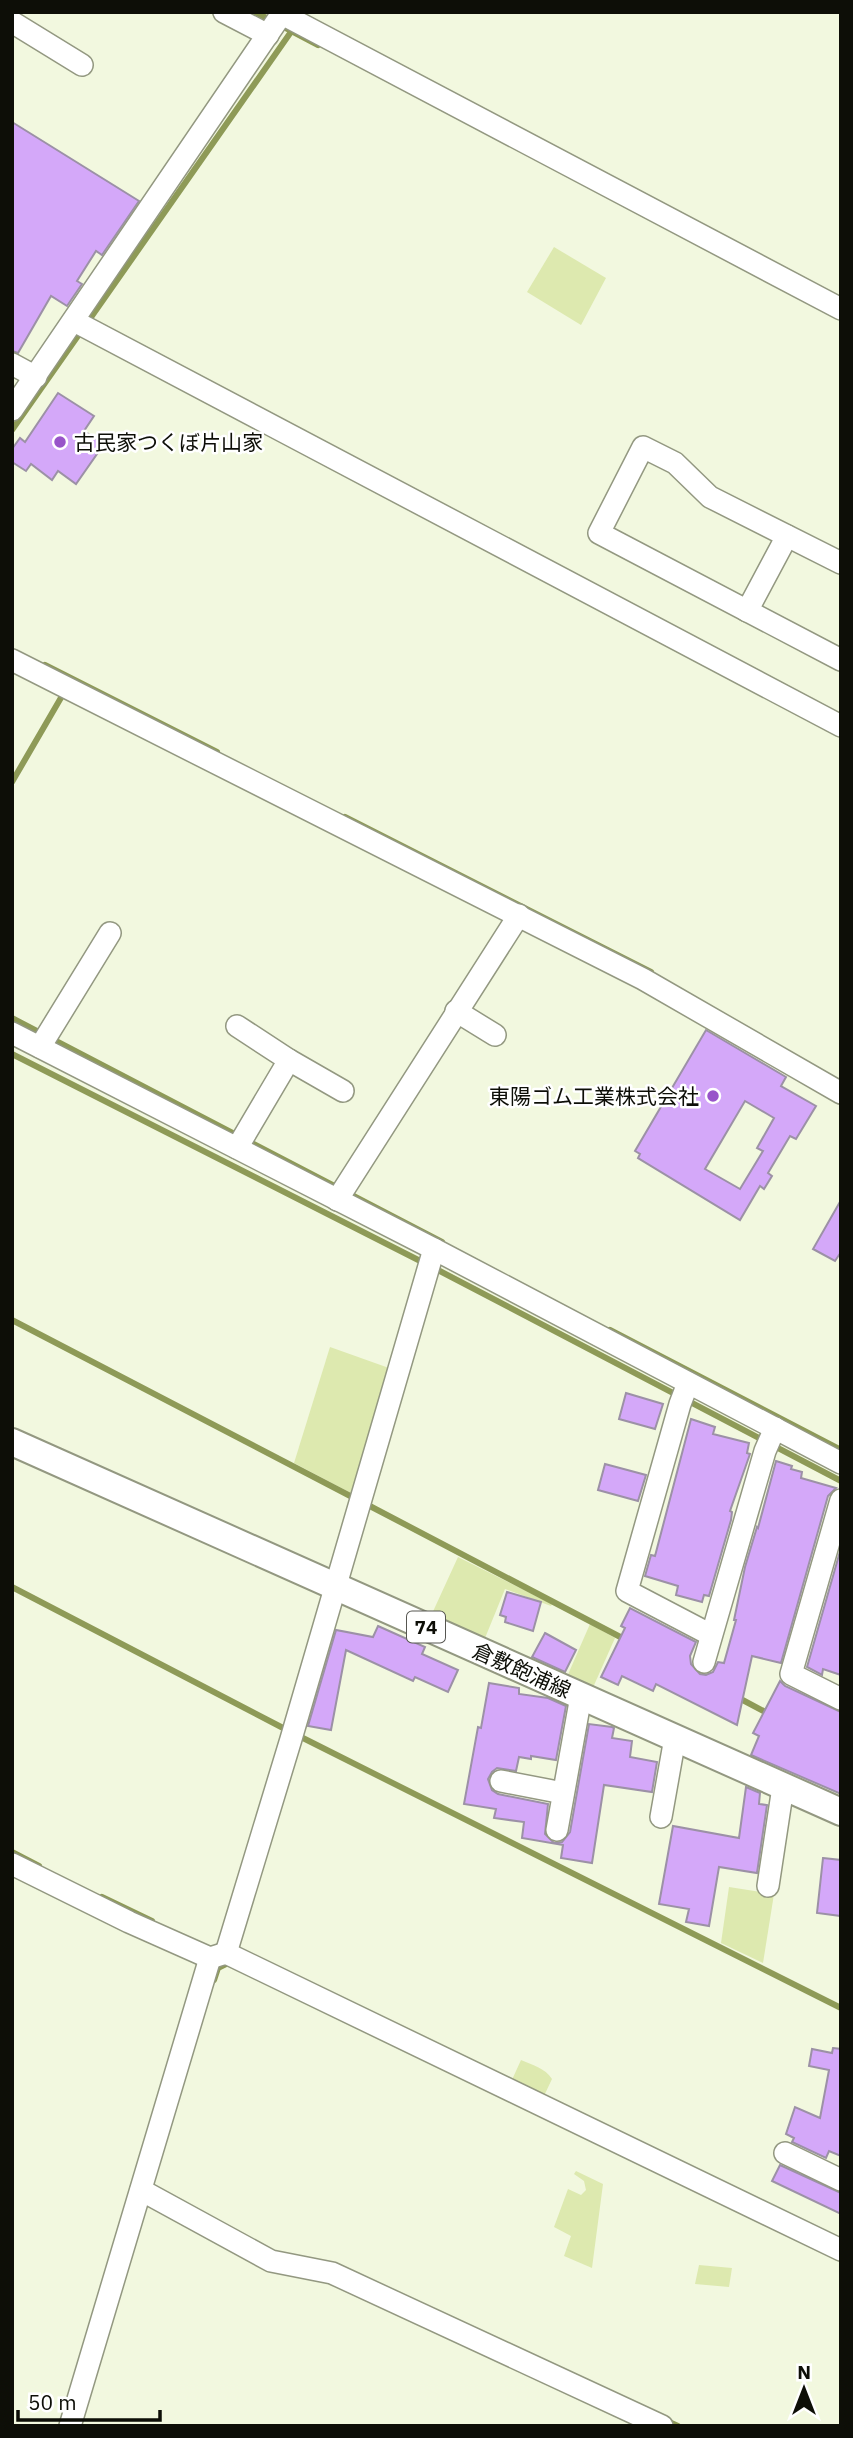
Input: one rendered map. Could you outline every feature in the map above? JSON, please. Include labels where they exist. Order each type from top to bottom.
[{"type":"main road","name":"倉敷飽浦線","points":[[12,1442],[841,1812]]},
{"type":"street","points":[[225,12],[283,22],[841,309]]},
{"type":"street","points":[[12,22],[82,65]]},
{"type":"street","points":[[12,411],[36,377],[81,325],[283,22]]},
{"type":"street","points":[[81,325],[841,726]]},
{"type":"street","points":[[12,364],[36,377]]},
{"type":"street","points":[[841,563],[710,497],[675,463],[643,447],[599,533],[841,660]]},
{"type":"street","points":[[747,611],[787,536]]},
{"type":"street","points":[[12,660],[643,979],[841,1093]]},
{"type":"street","points":[[342,1193],[519,915]]},
{"type":"street","points":[[44,1040],[110,933]]},
{"type":"street","points":[[456,1011],[495,1035]]},
{"type":"street","points":[[237,1026],[343,1091]]},
{"type":"street","points":[[12,1033],[44,1040],[342,1193],[431,1260],[770,1439],[841,1463]]},
{"type":"street","points":[[241,1141],[289,1060]]},
{"type":"street","points":[[70,2426],[146,2192],[218,1956],[293,1734],[431,1260]]},
{"type":"street","points":[[684,1393],[627,1591],[711,1635]]},
{"type":"street","points":[[704,1662],[770,1439]]},
{"type":"street","points":[[841,1500],[791,1674],[841,1699]]},
{"type":"street","points":[[556,1830],[581,1696]]},
{"type":"street","points":[[661,1817],[675,1738]]},
{"type":"street","points":[[501,1781],[563,1793]]},
{"type":"street","points":[[768,1886],[783,1787]]},
{"type":"street","points":[[12,1864],[129,1922],[218,1956],[841,2250]]},
{"type":"street","points":[[785,2153],[841,2180]]},
{"type":"street","points":[[146,2192],[271,2261],[332,2273],[662,2426]]},
{"type":"green space","points":[[554,247],[606,278],[581,325],[527,292]]},
{"type":"green space","points":[[330,1347],[389,1368],[351,1493],[294,1463]]},
{"type":"green space","points":[[458,1557],[552,1604],[551,1606],[505,1589],[483,1643],[430,1618]]},
{"type":"green space","points":[[590,1624],[615,1638],[591,1692],[566,1679]]},
{"type":"green space","points":[[729,1887],[774,1894],[763,1963],[721,1943]]},
{"type":"green space","points":[[521,2060],[542,2069],[552,2079],[543,2098],[511,2082]]},
{"type":"green space","points":[[576,2171],[603,2184],[592,2268],[564,2256],[571,2236],[554,2227],[568,2189],[581,2195],[586,2190],[584,2181],[574,2174]]},
{"type":"green space","points":[[699,2265],[732,2268],[729,2287],[695,2284]]},
{"type":"building","points":[[12,122],[139,201],[102,255],[96,251],[77,281],[82,284],[67,306],[51,296],[18,353],[12,351]]},
{"type":"building","points":[[58,393],[94,416],[84,431],[104,444],[76,484],[58,471],[52,480],[31,464],[26,471],[12,462],[12,449],[20,438],[25,442]]},
{"type":"building","points":[[706,1030],[786,1077],[781,1086],[816,1106],[796,1139],[790,1136],[768,1173],[772,1176],[764,1189],[760,1186],[740,1220],[638,1158],[640,1154],[635,1151]],"holes":[[[745,1101],[774,1118],[757,1148],[763,1151],[740,1189],[705,1169]]]},
{"type":"building","points":[[841,1200],[841,1252],[835,1261],[813,1249]]},
{"type":"building","points":[[626,1393],[663,1404],[655,1429],[619,1419]]},
{"type":"building","points":[[691,1419],[715,1427],[713,1434],[749,1443],[747,1453],[750,1454],[730,1511],[731,1520],[709,1596],[704,1595],[702,1602],[676,1595],[678,1586],[645,1576],[651,1555],[655,1556]]},
{"type":"building","points":[[776,1461],[802,1472],[801,1478],[836,1488],[828,1496],[781,1663],[752,1656],[737,1725],[656,1684],[653,1691],[622,1676],[618,1685],[601,1677],[625,1628],[621,1626],[630,1608],[696,1642],[690,1656],[691,1664],[700,1674],[713,1672],[718,1662],[724,1663],[736,1620],[745,1567]]},
{"type":"building","points":[[605,1464],[646,1475],[638,1501],[598,1490]]},
{"type":"building","points":[[841,1548],[841,1675],[823,1669],[822,1675],[807,1667]]},
{"type":"building","points":[[507,1592],[541,1602],[533,1631],[505,1622],[506,1617],[500,1615]]},
{"type":"building","points":[[378,1626],[425,1647],[422,1654],[458,1670],[448,1692],[415,1677],[413,1681],[346,1650],[331,1730],[308,1726],[336,1630],[373,1637]]},
{"type":"building","points":[[545,1633],[576,1650],[565,1672],[532,1657]]},
{"type":"building","points":[[780,1681],[785,1686],[841,1712],[841,1794],[751,1755],[759,1736],[753,1733]]},
{"type":"building","points":[[489,1683],[519,1688],[519,1694],[548,1698],[566,1706],[556,1760],[519,1757],[516,1771],[497,1768],[488,1779],[492,1790],[498,1794],[548,1804],[545,1834],[554,1843],[562,1842],[570,1832],[589,1724],[612,1727],[612,1738],[632,1741],[630,1757],[657,1762],[652,1792],[604,1785],[592,1863],[561,1858],[563,1845],[522,1838],[524,1822],[494,1818],[496,1809],[464,1804]]},
{"type":"building","points":[[746,1787],[760,1793],[759,1804],[767,1805],[757,1873],[719,1867],[709,1926],[686,1922],[689,1909],[659,1904],[673,1826],[739,1838]]},
{"type":"building","points":[[823,1858],[841,1860],[841,1916],[817,1913]]},
{"type":"building","points":[[833,2048],[841,2049],[841,2156],[829,2151],[826,2158],[792,2142],[794,2138],[786,2134],[795,2107],[820,2118],[829,2070],[809,2066],[812,2049],[832,2053]]},
{"type":"building","points":[[780,2165],[841,2193],[841,2214],[772,2181]]},
{"type":"waterway","points":[[255,12],[318,45]]},
{"type":"waterway","points":[[12,430],[293,29]]},
{"type":"waterway","points":[[45,665],[217,752]]},
{"type":"waterway","points":[[12,782],[62,696]]},
{"type":"waterway","points":[[345,817],[651,972]]},
{"type":"waterway","points":[[12,1018],[442,1242]]},
{"type":"waterway","points":[[12,1054],[436,1269],[841,1481]]},
{"type":"waterway","points":[[12,1320],[356,1499]]},
{"type":"waterway","points":[[610,1330],[841,1450]]},
{"type":"waterway","points":[[366,1504],[628,1641]]},
{"type":"waterway","points":[[12,1587],[285,1729],[841,2008]]},
{"type":"waterway","points":[[737,1697],[771,1715]]},
{"type":"waterway","points":[[12,1852],[39,1866]]},
{"type":"waterway","points":[[102,1897],[152,1921]]},
{"type":"waterway","points":[[214,1980],[218,1968],[228,1963]]},
{"type":"waterway","points":[[667,2421],[678,2426]]},
{"type":"place","name":"古民家つくぼ片山家","points":[[60,442]]},
{"type":"place","name":"東陽ゴム工業株式会社","points":[[713,1096]]}]
